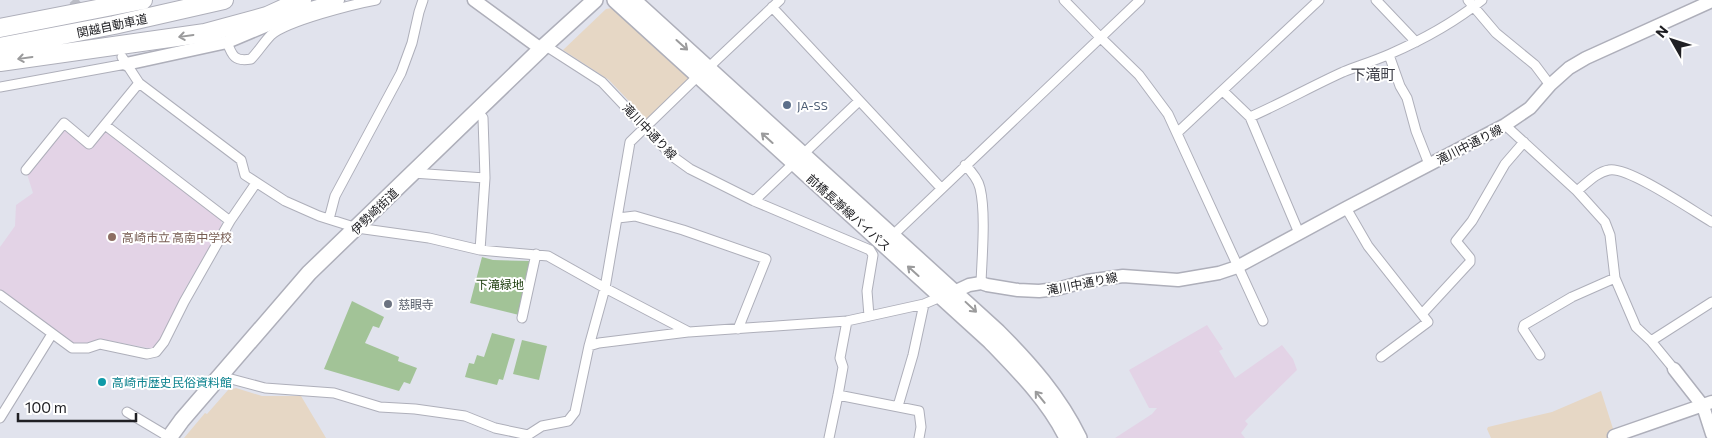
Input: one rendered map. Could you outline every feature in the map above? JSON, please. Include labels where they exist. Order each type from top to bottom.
[{"type":"highway","points":[[0,28],[100,0]]},
{"type":"highway","name":"関越自動車道","points":[[0,28],[143,0]]},
{"type":"highway","name":"関越自動車道","points":[[0,47],[114,25],[224,0]]},
{"type":"highway","points":[[0,62],[205,33],[230,34],[302,0]]},
{"type":"main road","name":"伊勢崎街道","points":[[169,438],[309,273],[544,47],[596,0]]},
{"type":"main road","name":"前橋長瀞線バイパス","points":[[615,0],[703,72]]},
{"type":"main road","name":"前橋長瀞線バイパス","points":[[633,0],[703,72],[948,294],[998,332],[1039,375],[1058,401],[1079,438]]},
{"type":"main road","name":"前橋長瀞線バイパス","points":[[799,159],[892,236],[948,294],[1019,371],[1048,407],[1066,438]]},
{"type":"street","points":[[0,87],[124,60],[230,34],[338,0]]},
{"type":"street","points":[[230,34],[231,54],[240,60],[252,60],[272,34],[288,26],[302,20],[376,0]]},
{"type":"street","points":[[329,219],[335,196],[401,73],[412,44],[423,0]]},
{"type":"street","name":"滝川中通り線","points":[[474,0],[544,47],[602,82],[672,156],[690,169],[754,201],[870,250],[873,255],[867,291],[869,316],[924,304],[970,285],[981,283],[1018,290],[1039,291],[1123,276],[1178,280],[1219,273],[1237,267],[1429,164],[1505,126],[1530,108],[1550,85],[1569,68],[1586,58],[1712,1]]},
{"type":"street","points":[[220,376],[265,388],[334,393],[380,407],[415,409],[465,416],[495,428],[528,435],[542,426],[568,420],[575,412],[589,346],[605,288],[630,142],[780,0]]},
{"type":"street","points":[[1064,0],[1139,75],[1168,114],[1262,321]]},
{"type":"street","points":[[892,236],[1140,0]]},
{"type":"street","points":[[1177,133],[1319,0]]},
{"type":"street","points":[[1376,0],[1416,42]]},
{"type":"street","points":[[1250,117],[1285,102],[1342,72],[1416,42],[1471,3],[1482,0]]},
{"type":"street","points":[[1471,3],[1496,33],[1535,65],[1550,85]]},
{"type":"street","points":[[772,7],[941,188]]},
{"type":"street","points":[[1389,54],[1400,86],[1407,98],[1416,131],[1429,164]]},
{"type":"street","points":[[124,60],[140,83],[241,160],[245,175],[285,201],[357,228],[429,238],[480,250],[548,256],[689,332]]},
{"type":"street","points":[[26,170],[64,123],[89,144],[140,83]]},
{"type":"street","points":[[1223,91],[1250,117],[1299,233]]},
{"type":"street","points":[[754,201],[859,101]]},
{"type":"street","points":[[478,112],[483,118],[484,178],[480,250]]},
{"type":"street","points":[[105,125],[230,221]]},
{"type":"street","points":[[1505,126],[1577,191],[1605,222],[1610,235],[1615,278],[1636,327],[1708,404],[1707,420],[1712,434]]},
{"type":"street","points":[[1422,314],[1470,262],[1470,258],[1456,241],[1472,222],[1505,164],[1524,142]]},
{"type":"street","points":[[965,165],[971,170],[980,186],[982,201],[981,283]]},
{"type":"street","points":[[1577,191],[1599,174],[1610,169],[1621,170],[1712,222]]},
{"type":"street","points":[[413,173],[484,178]]},
{"type":"street","points":[[0,295],[72,348],[88,348],[100,344],[147,354],[156,352],[164,342],[184,302],[230,221],[256,183]]},
{"type":"street","points":[[1346,208],[1368,246],[1428,322],[1381,357]]},
{"type":"street","points":[[618,218],[635,216],[766,259],[738,329]]},
{"type":"street","points":[[522,318],[536,254]]},
{"type":"street","points":[[1540,355],[1523,329],[1524,325],[1572,297],[1615,278]]},
{"type":"street","points":[[1651,341],[1712,302]]},
{"type":"street","points":[[898,406],[913,355],[924,304]]},
{"type":"street","points":[[589,346],[599,343],[689,332],[847,321],[869,316]]},
{"type":"street","points":[[829,438],[838,396],[842,367],[840,358],[847,321]]},
{"type":"street","points":[[0,418],[52,334]]},
{"type":"street","points":[[838,396],[919,411],[921,427],[919,438]]},
{"type":"street","points":[[1614,436],[1708,404]]},
{"type":"street","points":[[127,412],[169,438]]},
{"type":"shaded area","points":[[612,8],[689,78],[689,82],[648,121],[609,80],[563,50],[606,9]]},
{"type":"shaded area","name":"高崎市立 高南中学校","points":[[65,128],[89,148],[104,131],[109,131],[221,219],[222,227],[185,289],[159,344],[153,349],[101,339],[76,346],[0,291],[0,247],[15,226],[16,205],[33,193],[27,174]]},
{"type":"shaded area","points":[[1207,325],[1223,349],[1219,351],[1235,378],[1282,345],[1293,359],[1297,370],[1245,421],[1248,424],[1241,433],[1245,438],[1115,438],[1152,414],[1157,408],[1149,408],[1129,370]]},
{"type":"shaded area","points":[[236,388],[262,396],[301,396],[326,438],[184,438],[228,390]]},
{"type":"shaded area","points":[[1601,391],[1616,438],[1491,438],[1487,429],[1488,427],[1552,412]]},
{"type":"green space","name":"下滝緑地","points":[[482,257],[493,260],[530,261],[519,315],[470,303]]},
{"type":"green space","points":[[352,301],[384,317],[379,328],[373,326],[365,343],[399,357],[398,361],[417,368],[410,384],[404,382],[399,391],[324,369]]},
{"type":"green space","points":[[492,333],[515,339],[503,380],[499,379],[497,385],[465,377],[469,363],[474,364],[477,355],[484,357]]},
{"type":"green space","points":[[522,340],[547,346],[539,380],[513,374]]},
{"type":"tunnel","points":[[73,0],[84,13]]},
{"type":"place","name":"JA-SS","points":[[787,105]]},
{"type":"place","name":"高崎市立 高南中学校","points":[[112,237]]},
{"type":"place","name":"慈眼寺","points":[[388,304]]},
{"type":"place","name":"高崎市歴史民俗資料館","points":[[102,382]]},
{"type":"district","name":"下滝町","points":[[1373,74]]}]
